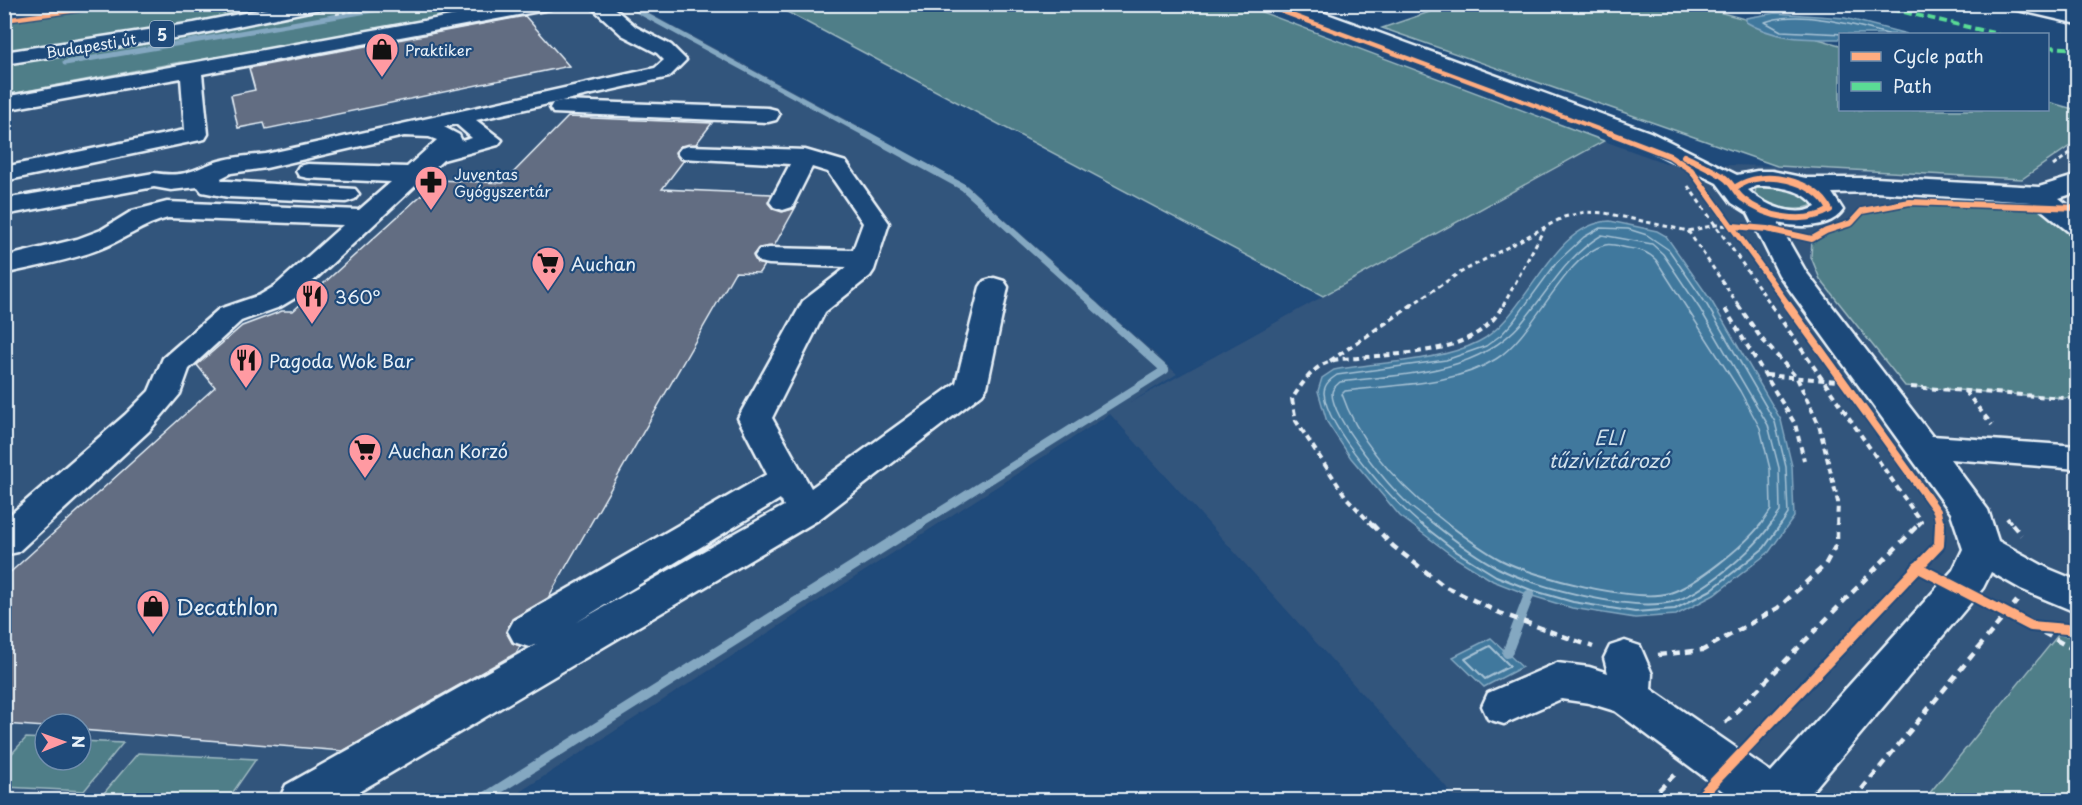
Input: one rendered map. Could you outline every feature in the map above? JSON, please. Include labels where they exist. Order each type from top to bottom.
[{"type":"street","points":[[15,10],[64,4]]},
{"type":"street","name":"Budapesti út","points":[[4,48],[307,4]]},
{"type":"street","name":"Budapesti út","points":[[4,58],[194,29],[319,4]]},
{"type":"street","points":[[4,104],[550,4]]},
{"type":"street","points":[[219,163],[266,161],[404,129],[445,134],[458,132],[512,106],[662,73],[676,60],[664,49],[629,31],[597,4]]},
{"type":"street","points":[[2015,4],[2039,7],[2078,19]]},
{"type":"street","points":[[1275,9],[1642,137],[1768,178],[1802,186],[1814,191],[1829,203],[1830,210],[1824,214],[1798,218],[1759,209],[1740,197],[1736,187],[1710,169],[1642,137]]},
{"type":"street","points":[[191,70],[197,134]]},
{"type":"street","points":[[512,106],[768,115]]},
{"type":"street","points":[[404,129],[458,132]]},
{"type":"street","points":[[4,542],[137,423],[164,394],[174,365],[230,315],[270,301],[285,292],[458,132]]},
{"type":"street","points":[[50,198],[159,170],[197,134]]},
{"type":"street","points":[[5,194],[197,134],[211,142],[219,163],[211,187],[390,196]]},
{"type":"street","points":[[5,194],[159,170],[177,183],[219,163],[332,145]]},
{"type":"street","points":[[689,153],[805,157],[837,167],[876,223],[860,270],[813,307],[755,418],[796,494]]},
{"type":"street","points":[[783,202],[805,157]]},
{"type":"street","points":[[266,161],[291,170],[413,175]]},
{"type":"street","points":[[1736,187],[1746,180],[1768,178]]},
{"type":"street","points":[[1802,186],[1875,185],[2039,195],[2059,191],[2078,182]]},
{"type":"street","points":[[1829,203],[1912,188]]},
{"type":"street","points":[[4,249],[51,241],[77,232],[98,222],[108,207],[102,201],[95,199],[5,194]]},
{"type":"street","points":[[2039,195],[2078,225]]},
{"type":"street","points":[[1759,209],[1767,229],[1793,275],[1860,383],[1922,446],[1969,510],[1982,549],[2035,579],[2078,598]]},
{"type":"street","points":[[4,266],[87,245],[110,236],[141,217],[167,210],[366,218]]},
{"type":"street","points":[[1793,275],[1794,235],[1798,218]]},
{"type":"street","points":[[769,256],[864,259]]},
{"type":"street","points":[[303,801],[971,387],[994,287]]},
{"type":"street","points":[[1922,446],[2078,458]]},
{"type":"street","points":[[529,631],[796,494]]},
{"type":"street","points":[[1504,706],[1557,681],[1589,685],[1627,677],[1700,748],[1774,801],[1969,578],[1982,549]]},
{"type":"path","points":[[1248,4],[1275,9]]},
{"type":"path","points":[[1262,4],[1275,9]]},
{"type":"path","points":[[1649,801],[1920,522],[1684,180]]},
{"type":"path","points":[[1688,231],[1761,338],[1797,378],[1818,426],[1838,502],[1837,543],[1824,565],[1778,608],[1703,650],[1627,677],[1538,628],[1500,614],[1444,586],[1393,546],[1346,497],[1296,421],[1292,399],[1310,373],[1456,275],[1564,217],[1585,212],[1624,216],[1688,231],[1716,225],[1733,226]]},
{"type":"path","points":[[1726,217],[1740,236]]},
{"type":"path","points":[[1329,361],[1426,350],[1465,341],[1497,317],[1545,227]]},
{"type":"path","points":[[1725,309],[1795,424],[1804,460]]},
{"type":"path","points":[[1838,372],[1860,383]]},
{"type":"path","points":[[1766,375],[2078,399]]},
{"type":"path","points":[[1965,390],[2016,454]]},
{"type":"path","points":[[1853,801],[2035,579]]},
{"type":"path","points":[[1959,589],[2078,652]]},
{"type":"path","points":[[2031,626],[2054,628]]},
{"type":"shaded area","points":[[538,5],[634,5],[967,185],[1177,374],[1130,403],[1604,141],[1668,164],[1777,166],[2022,179],[2077,141],[2077,637],[2058,635],[1931,800],[1458,800],[1110,414],[507,800],[5,800],[5,95],[181,62],[209,61]]},
{"type":"green space","points":[[98,4],[538,5],[209,61],[181,62],[5,95],[4,18]]},
{"type":"green space","points":[[774,5],[1243,5],[1604,141],[1323,296]]},
{"type":"green space","points":[[1450,5],[1693,5],[1839,45],[1839,111],[2049,111],[2049,102],[2077,110],[2077,141],[2022,179],[1777,166],[1382,28]]},
{"type":"green space","points":[[1763,186],[1796,191],[1812,202],[1811,206],[1788,209],[1773,206],[1755,193],[1756,188]]},
{"type":"green space","points":[[1910,202],[2055,208],[2077,226],[2077,399],[1905,386],[1820,279],[1811,257],[1812,239],[1819,234],[1851,223],[1862,211]]},
{"type":"green space","points":[[2058,635],[2077,637],[2077,800],[1924,800]]},
{"type":"green space","points":[[26,738],[33,738],[33,772],[93,772],[93,742],[123,743],[84,791],[5,787],[5,761]]},
{"type":"green space","points":[[138,753],[256,759],[231,795],[223,800],[98,800]]},
{"type":"water","points":[[1775,13],[1845,18],[1903,33],[1839,33],[1839,39],[1804,38],[1780,35],[1757,28],[1746,22],[1746,18]]},
{"type":"water","name":"ELI tűzivíztározó","points":[[1610,221],[1657,231],[1666,236],[1712,302],[1781,420],[1792,466],[1794,517],[1769,552],[1714,595],[1676,615],[1635,618],[1572,608],[1493,581],[1454,557],[1400,516],[1351,458],[1327,422],[1318,391],[1322,378],[1334,370],[1427,358],[1462,349],[1478,342],[1496,330],[1555,254],[1571,238],[1589,226]]},
{"type":"water","points":[[1491,638],[1522,667],[1484,687],[1453,657]]},
{"type":"building","name":"Praktiker","points":[[525,16],[569,66],[266,129],[264,123],[238,128],[231,95],[255,90],[249,68]]},
{"type":"building","name":"Auchan Korzó","points":[[568,117],[712,123],[696,144],[680,146],[675,152],[679,159],[684,160],[662,189],[772,194],[768,203],[773,209],[782,212],[793,209],[798,203],[774,246],[759,248],[753,255],[757,263],[764,265],[759,273],[735,272],[548,598],[512,619],[506,632],[512,643],[520,646],[516,653],[343,751],[93,731],[93,712],[33,712],[33,726],[4,724],[4,578],[215,387],[197,365],[242,326],[282,311],[293,311],[438,180],[503,183]]},
{"type":"waterway","points":[[65,63],[408,4]]},
{"type":"waterway","points":[[625,4],[867,135]]},
{"type":"waterway","points":[[864,133],[963,187],[1095,306]]},
{"type":"waterway","points":[[917,526],[1165,370],[1093,305]]},
{"type":"waterway","points":[[481,800],[920,524]]},
{"type":"waterway","points":[[1507,653],[1529,595]]},
{"type":"marked path","points":[[1869,4],[1994,33]]},
{"type":"marked path","points":[[2049,47],[2078,49]]},
{"type":"cycle path","points":[[4,20],[120,4]]},
{"type":"cycle path","points":[[1262,4],[1670,156],[1691,170],[1937,511],[1941,528],[1939,545],[1697,800]]},
{"type":"cycle path","points":[[1684,156],[1725,178],[1742,199],[1761,210],[1798,219],[1821,215],[1830,210],[1825,200],[1816,192],[1788,181],[1757,178],[1744,181],[1736,187]]},
{"type":"cycle path","points":[[1733,226],[1767,229],[1812,239],[1826,231],[1851,223],[1862,211],[1910,202],[2078,208]]},
{"type":"cycle path","points":[[1917,567],[2031,626],[2078,630]]},
{"type":"place","name":"Praktiker","points":[[382,78]]},
{"type":"place","name":"Juventas Gyógyszertár","points":[[431,211]]},
{"type":"place","name":"Auchan","points":[[548,292]]},
{"type":"place","name":"360°","points":[[312,325]]},
{"type":"place","name":"Pagoda Wok Bar","points":[[246,389]]},
{"type":"place","name":"Auchan Korzó","points":[[365,479]]},
{"type":"place","name":"Decathlon","points":[[153,635]]}]
